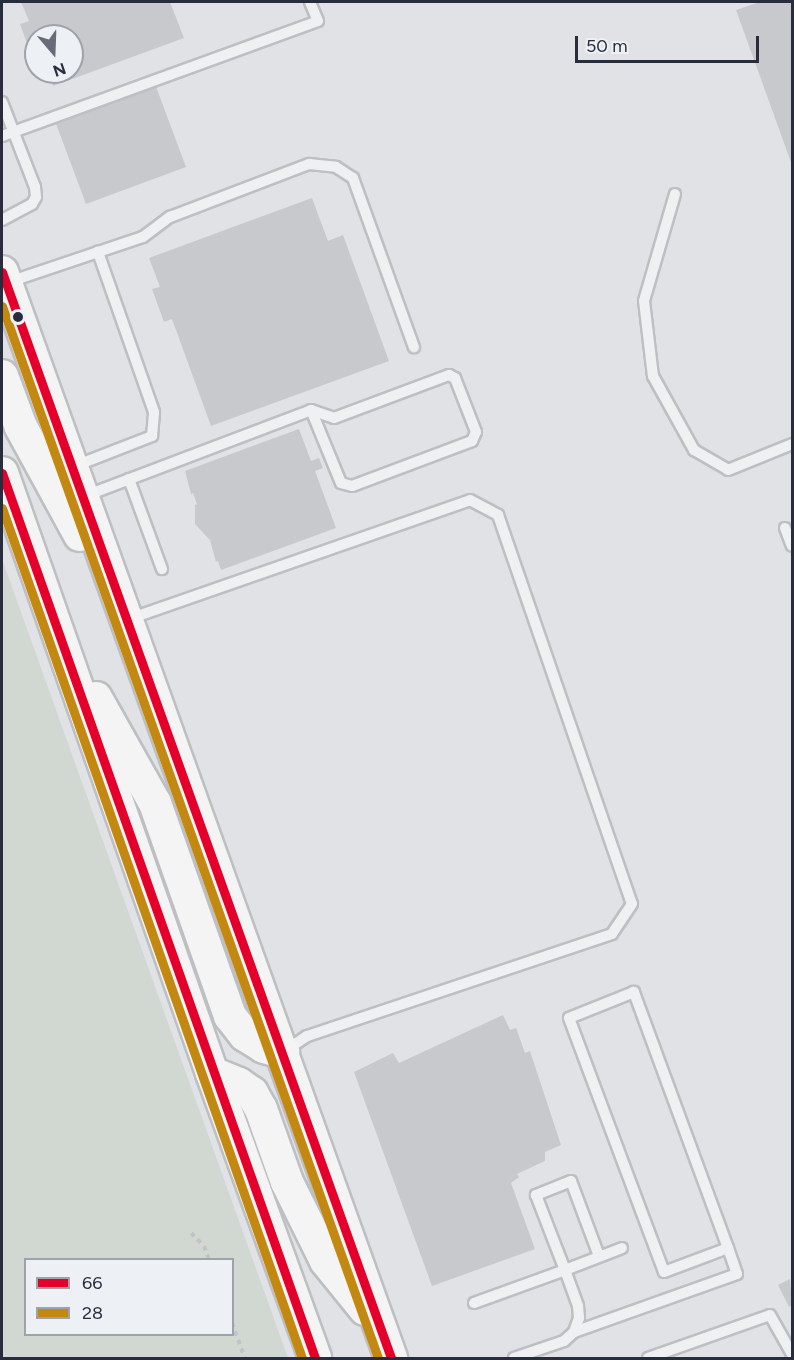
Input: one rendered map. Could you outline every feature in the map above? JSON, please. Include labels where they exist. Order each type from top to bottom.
[{"type":"main road","points":[[4,278],[391,1359]]},
{"type":"main road","points":[[2,376],[21,428],[126,620]]},
{"type":"main road","points":[[2,473],[212,1073],[315,1359]]},
{"type":"main road","points":[[55,624],[155,803],[230,1016],[245,1035],[264,1047],[283,1052]]},
{"type":"main road","points":[[212,1073],[239,1084],[252,1093],[261,1109],[286,1182],[326,1261],[381,1328]]},
{"type":"lane","points":[[2,136],[318,21],[310,2]]},
{"type":"lane","points":[[2,102],[35,187],[36,196],[32,204],[2,220]]},
{"type":"lane","points":[[4,278],[143,237],[170,217],[309,164],[336,167],[353,178],[414,347]]},
{"type":"lane","points":[[675,194],[644,301],[653,376],[694,450],[728,470],[792,444]]},
{"type":"lane","points":[[72,467],[152,436],[154,412],[98,252]]},
{"type":"lane","points":[[82,497],[311,410],[334,418],[449,375],[454,378],[476,432],[472,441],[352,486],[341,483],[311,410]]},
{"type":"lane","points":[[129,479],[162,569]]},
{"type":"lane","points":[[126,620],[470,500],[498,515],[632,904],[612,934],[307,1036],[283,1052]]},
{"type":"lane","points":[[785,528],[792,546]]},
{"type":"lane","points":[[514,1359],[564,1341],[574,1332],[737,1274],[728,1248],[634,992],[569,1018],[664,1272],[728,1248]]},
{"type":"lane","points":[[574,1332],[579,1318],[578,1306],[536,1195],[571,1181],[599,1256]]},
{"type":"lane","points":[[474,1303],[622,1248]]},
{"type":"lane","points":[[648,1359],[770,1315],[792,1354]]},
{"type":"path","points":[[191,1233],[204,1246],[209,1258]]},
{"type":"path","points":[[234,1329],[245,1359]]},
{"type":"shaded area","points":[[2,559],[288,1358],[2,1358]]},
{"type":"building","points":[[21,2],[170,2],[184,38],[84,75],[84,24],[24,24],[24,35],[20,24],[29,21]]},
{"type":"building","points":[[760,2],[792,2],[792,165],[736,10]]},
{"type":"building","points":[[155,84],[186,167],[86,204],[55,121]]},
{"type":"building","points":[[312,198],[328,241],[343,235],[389,361],[211,426],[172,319],[164,322],[152,289],[160,287],[149,258]]},
{"type":"building","points":[[299,429],[311,461],[319,458],[323,468],[315,471],[336,528],[221,570],[218,561],[216,562],[210,540],[195,524],[195,505],[197,504],[193,493],[191,494],[185,471]]},
{"type":"building","points":[[503,1015],[510,1030],[516,1028],[525,1053],[530,1051],[561,1145],[545,1152],[545,1161],[517,1174],[519,1177],[511,1183],[535,1249],[432,1286],[354,1072],[393,1053],[399,1063]]},
{"type":"building","points":[[790,1279],[792,1305],[789,1307],[778,1285]]},
{"type":"transit line","name":"66","points":[[2,272],[391,1358]]},
{"type":"transit line","name":"28","points":[[2,306],[378,1358]]},
{"type":"transit line","name":"66","points":[[2,473],[315,1358]]},
{"type":"transit line","name":"28","points":[[2,508],[302,1358]]}]
